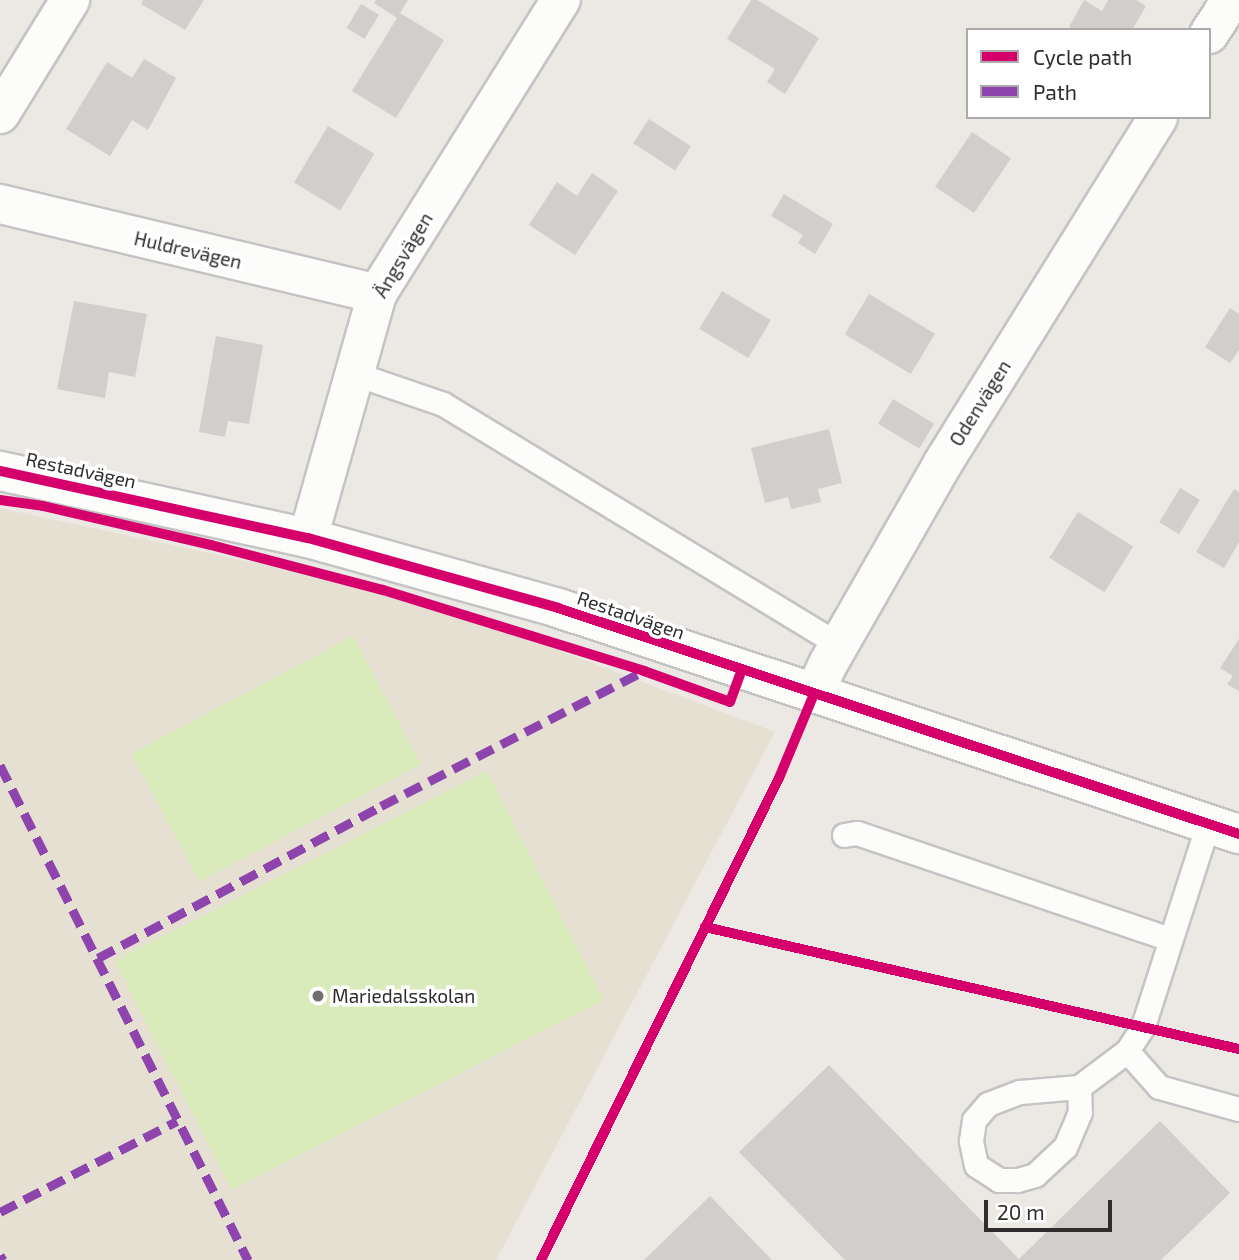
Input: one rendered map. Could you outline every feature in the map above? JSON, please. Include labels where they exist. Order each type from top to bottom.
[{"type":"street","points":[[0,114],[70,0]]},
{"type":"street","name":"Ängsvägen","points":[[308,538],[377,294],[561,0]]},
{"type":"street","points":[[1211,31],[1231,0]]},
{"type":"street","name":"Odenvägen","points":[[814,694],[943,463],[1157,119]]},
{"type":"street","name":"Huldrevägen","points":[[0,204],[377,294]]},
{"type":"street","name":"Restadvägen","points":[[0,471],[308,538],[558,608],[1223,828]]},
{"type":"lane","points":[[353,373],[443,404],[839,645]]},
{"type":"lane","points":[[1079,1087],[1080,1112],[1065,1147],[1035,1175],[1017,1180],[999,1180],[976,1166],[971,1142],[974,1120],[988,1104],[1020,1093],[1079,1087],[1127,1051],[1143,1026],[1170,939],[1223,828]]},
{"type":"lane","points":[[844,835],[857,833],[1170,939]]},
{"type":"lane","points":[[1127,1051],[1159,1087],[1239,1109]]},
{"type":"shaded area","name":"Mariedalsskolan","points":[[0,508],[297,572],[420,606],[547,646],[775,732],[496,1260],[0,1260]]},
{"type":"green space","points":[[353,636],[421,764],[199,882],[131,754]]},
{"type":"green space","points":[[487,771],[604,1000],[231,1190],[115,961]]},
{"type":"building","points":[[143,0],[204,0],[185,30],[141,4]]},
{"type":"building","points":[[376,0],[408,0],[400,13],[444,40],[396,118],[352,91],[397,18],[374,3]]},
{"type":"building","points":[[751,0],[757,0],[819,38],[785,94],[767,82],[775,69],[727,39]]},
{"type":"building","points":[[1084,0],[1102,11],[1108,0],[1136,0],[1146,6],[1133,28],[1069,27]]},
{"type":"building","points":[[361,4],[379,15],[365,39],[347,28]]},
{"type":"building","points":[[144,59],[176,78],[148,130],[132,120],[110,156],[66,129],[107,62],[132,78]]},
{"type":"building","points":[[649,119],[691,146],[675,171],[633,143]]},
{"type":"building","points":[[328,126],[374,154],[340,210],[294,183]]},
{"type":"building","points":[[972,132],[1011,158],[974,213],[935,187]]},
{"type":"building","points":[[592,173],[618,191],[575,255],[529,225],[557,182],[577,196]]},
{"type":"building","points":[[784,194],[833,224],[815,254],[798,243],[803,235],[771,216]]},
{"type":"building","points":[[722,291],[771,320],[748,358],[699,329]]},
{"type":"building","points":[[869,294],[935,334],[911,374],[845,334]]},
{"type":"building","points":[[74,301],[147,314],[135,377],[109,372],[105,398],[57,389]]},
{"type":"building","points":[[1230,308],[1239,314],[1239,350],[1230,363],[1205,347]]},
{"type":"building","points":[[216,336],[263,345],[249,424],[228,421],[225,437],[199,432]]},
{"type":"building","points":[[893,399],[934,424],[919,449],[878,424]]},
{"type":"building","points":[[829,429],[842,483],[818,489],[821,502],[791,509],[788,497],[765,503],[751,448]]},
{"type":"building","points":[[1180,488],[1200,500],[1179,534],[1159,522]]},
{"type":"building","points":[[1234,489],[1239,492],[1239,542],[1224,568],[1196,552]]},
{"type":"building","points":[[1078,512],[1133,546],[1105,592],[1049,558]]},
{"type":"building","points":[[1239,639],[1239,691],[1227,684],[1233,676],[1220,668]]},
{"type":"building","points":[[829,1065],[1019,1259],[1160,1121],[1230,1193],[1161,1260],[845,1260],[739,1152]]},
{"type":"building","points":[[710,1196],[772,1260],[644,1260]]},
{"type":"marked path","points":[[98,958],[381,806],[644,671]]},
{"type":"marked path","points":[[0,765],[248,1260]]},
{"type":"marked path","points":[[0,1212],[177,1121]]},
{"type":"marked path","points":[[0,1255],[3,1260]]},
{"type":"cycle path","points":[[0,471],[308,538],[558,608],[1239,834]]},
{"type":"cycle path","points":[[0,500],[43,506],[211,545],[383,590],[644,671],[730,702],[741,671]]},
{"type":"cycle path","points":[[541,1260],[779,778],[814,694]]},
{"type":"cycle path","points":[[705,927],[1239,1049]]},
{"type":"place","name":"Mariedalsskolan","points":[[318,996]]}]
